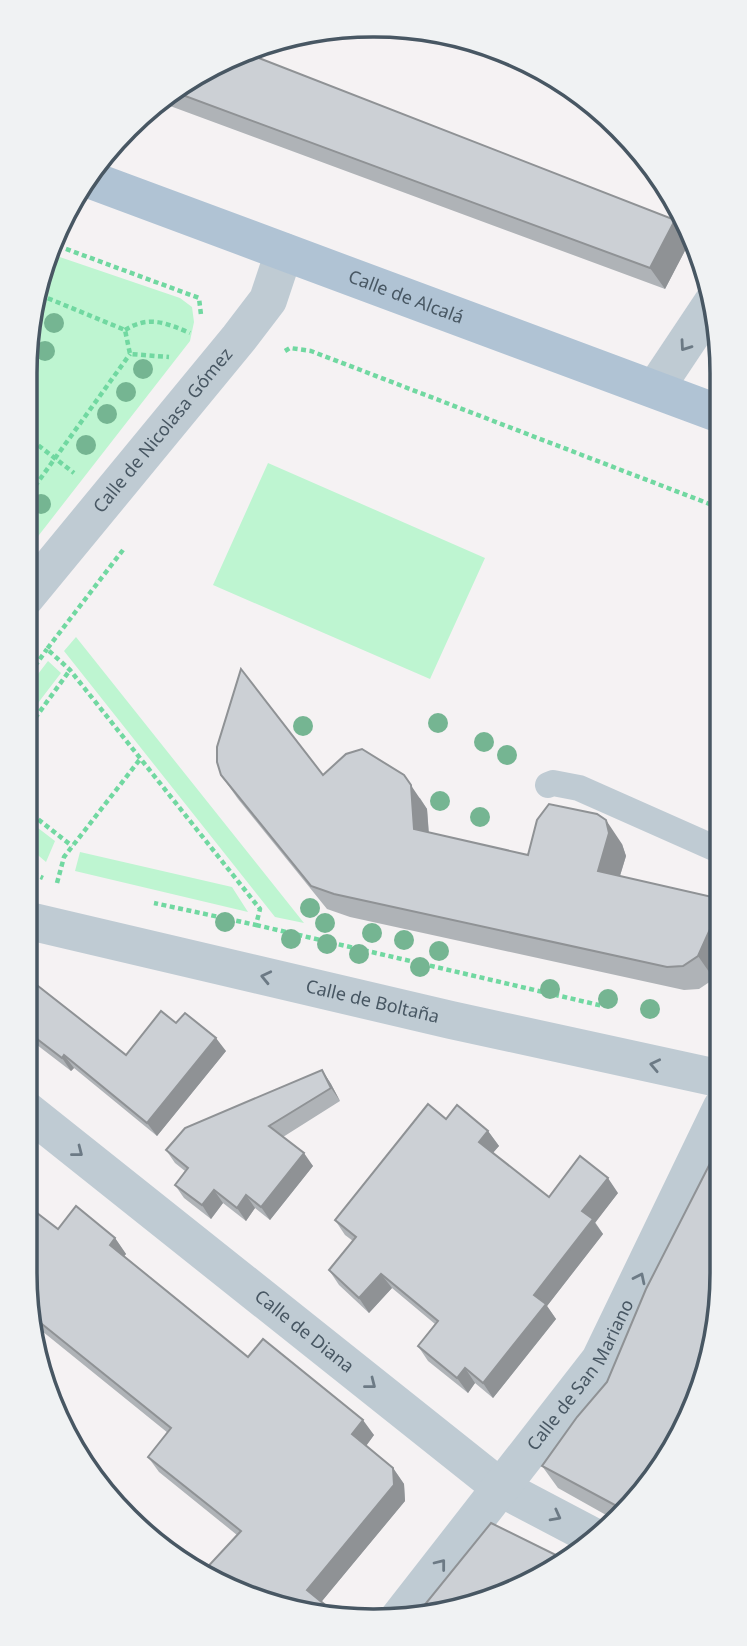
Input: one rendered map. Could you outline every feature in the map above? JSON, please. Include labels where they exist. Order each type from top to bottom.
[{"type":"main road","name":"Calle de Alcalá","points":[[97,182],[710,410]]},
{"type":"street","name":"Calle de Nicolasa Gómez","points":[[37,582],[268,300],[284,251]]},
{"type":"street","points":[[656,389],[705,314]]},
{"type":"street","name":"Calle de Boltaña","points":[[37,923],[451,1020],[710,1076]]},
{"type":"street","name":"Calle de Diana","points":[[37,1119],[501,1488],[587,1533]]},
{"type":"street","name":"Calle de San Mariano","points":[[407,1607],[600,1360],[710,1132]]},
{"type":"lane","points":[[548,785],[553,783],[579,788],[710,846]]},
{"type":"path","points":[[61,247],[199,298],[202,319],[194,334],[185,340]]},
{"type":"path","points":[[45,298],[125,330]]},
{"type":"path","points":[[202,319],[272,358],[290,348],[311,352],[710,504]]},
{"type":"path","points":[[125,330],[139,321],[161,321],[194,334]]},
{"type":"path","points":[[37,482],[130,354],[125,330]]},
{"type":"path","points":[[130,354],[175,357]]},
{"type":"path","points":[[37,662],[130,541]]},
{"type":"path","points":[[47,649],[70,670],[260,909],[256,925]]},
{"type":"path","points":[[37,714],[70,670]]},
{"type":"path","points":[[37,919],[57,883],[64,857],[141,758]]},
{"type":"path","points":[[37,819],[72,846]]},
{"type":"path","points":[[37,875],[70,886]]},
{"type":"path","points":[[150,903],[256,925],[615,1009]]},
{"type":"green space","points":[[58,256],[180,298],[192,307],[194,322],[190,341],[37,538],[37,351],[43,308]]},
{"type":"green space","points":[[268,463],[485,558],[430,679],[213,585]]},
{"type":"green space","points":[[76,637],[304,923],[275,917],[64,651]]},
{"type":"green space","points":[[48,661],[61,673],[37,704],[37,675]]},
{"type":"green space","points":[[37,827],[55,841],[46,862],[37,854]]},
{"type":"green space","points":[[80,852],[232,887],[248,912],[75,871]]},
{"type":"building","points":[[257,58],[673,219],[674,222],[650,268],[184,95],[225,71]]},
{"type":"building","points":[[241,669],[323,775],[346,754],[362,749],[404,775],[411,785],[414,829],[528,855],[537,820],[549,804],[597,814],[606,820],[609,833],[598,871],[710,896],[710,929],[698,956],[683,966],[667,967],[334,894],[311,886],[221,775],[217,762],[217,747]]},
{"type":"building","points":[[37,985],[126,1055],[161,1011],[176,1023],[185,1013],[216,1038],[147,1123],[64,1055],[62,1058],[37,1039]]},
{"type":"building","points":[[322,1070],[331,1088],[269,1126],[304,1153],[261,1207],[246,1195],[237,1208],[214,1190],[202,1205],[175,1185],[188,1168],[166,1150],[185,1128]]},
{"type":"building","points":[[428,1104],[446,1119],[457,1105],[488,1131],[479,1142],[549,1197],[580,1156],[608,1178],[582,1211],[593,1219],[534,1295],[546,1304],[483,1383],[465,1368],[457,1378],[418,1346],[438,1321],[381,1274],[359,1298],[329,1270],[356,1237],[335,1220]]},
{"type":"building","points":[[710,1164],[710,1295],[699,1360],[685,1401],[665,1441],[641,1478],[617,1506],[542,1466],[577,1417],[607,1382],[646,1289]]},
{"type":"building","points":[[76,1206],[115,1238],[110,1245],[248,1357],[263,1339],[363,1420],[352,1434],[393,1468],[394,1485],[307,1590],[323,1605],[265,1591],[208,1566],[241,1531],[148,1457],[171,1428],[41,1323],[37,1295],[37,1213],[58,1229]]},
{"type":"building","points":[[491,1523],[556,1555],[502,1584],[461,1598],[425,1605]]}]
